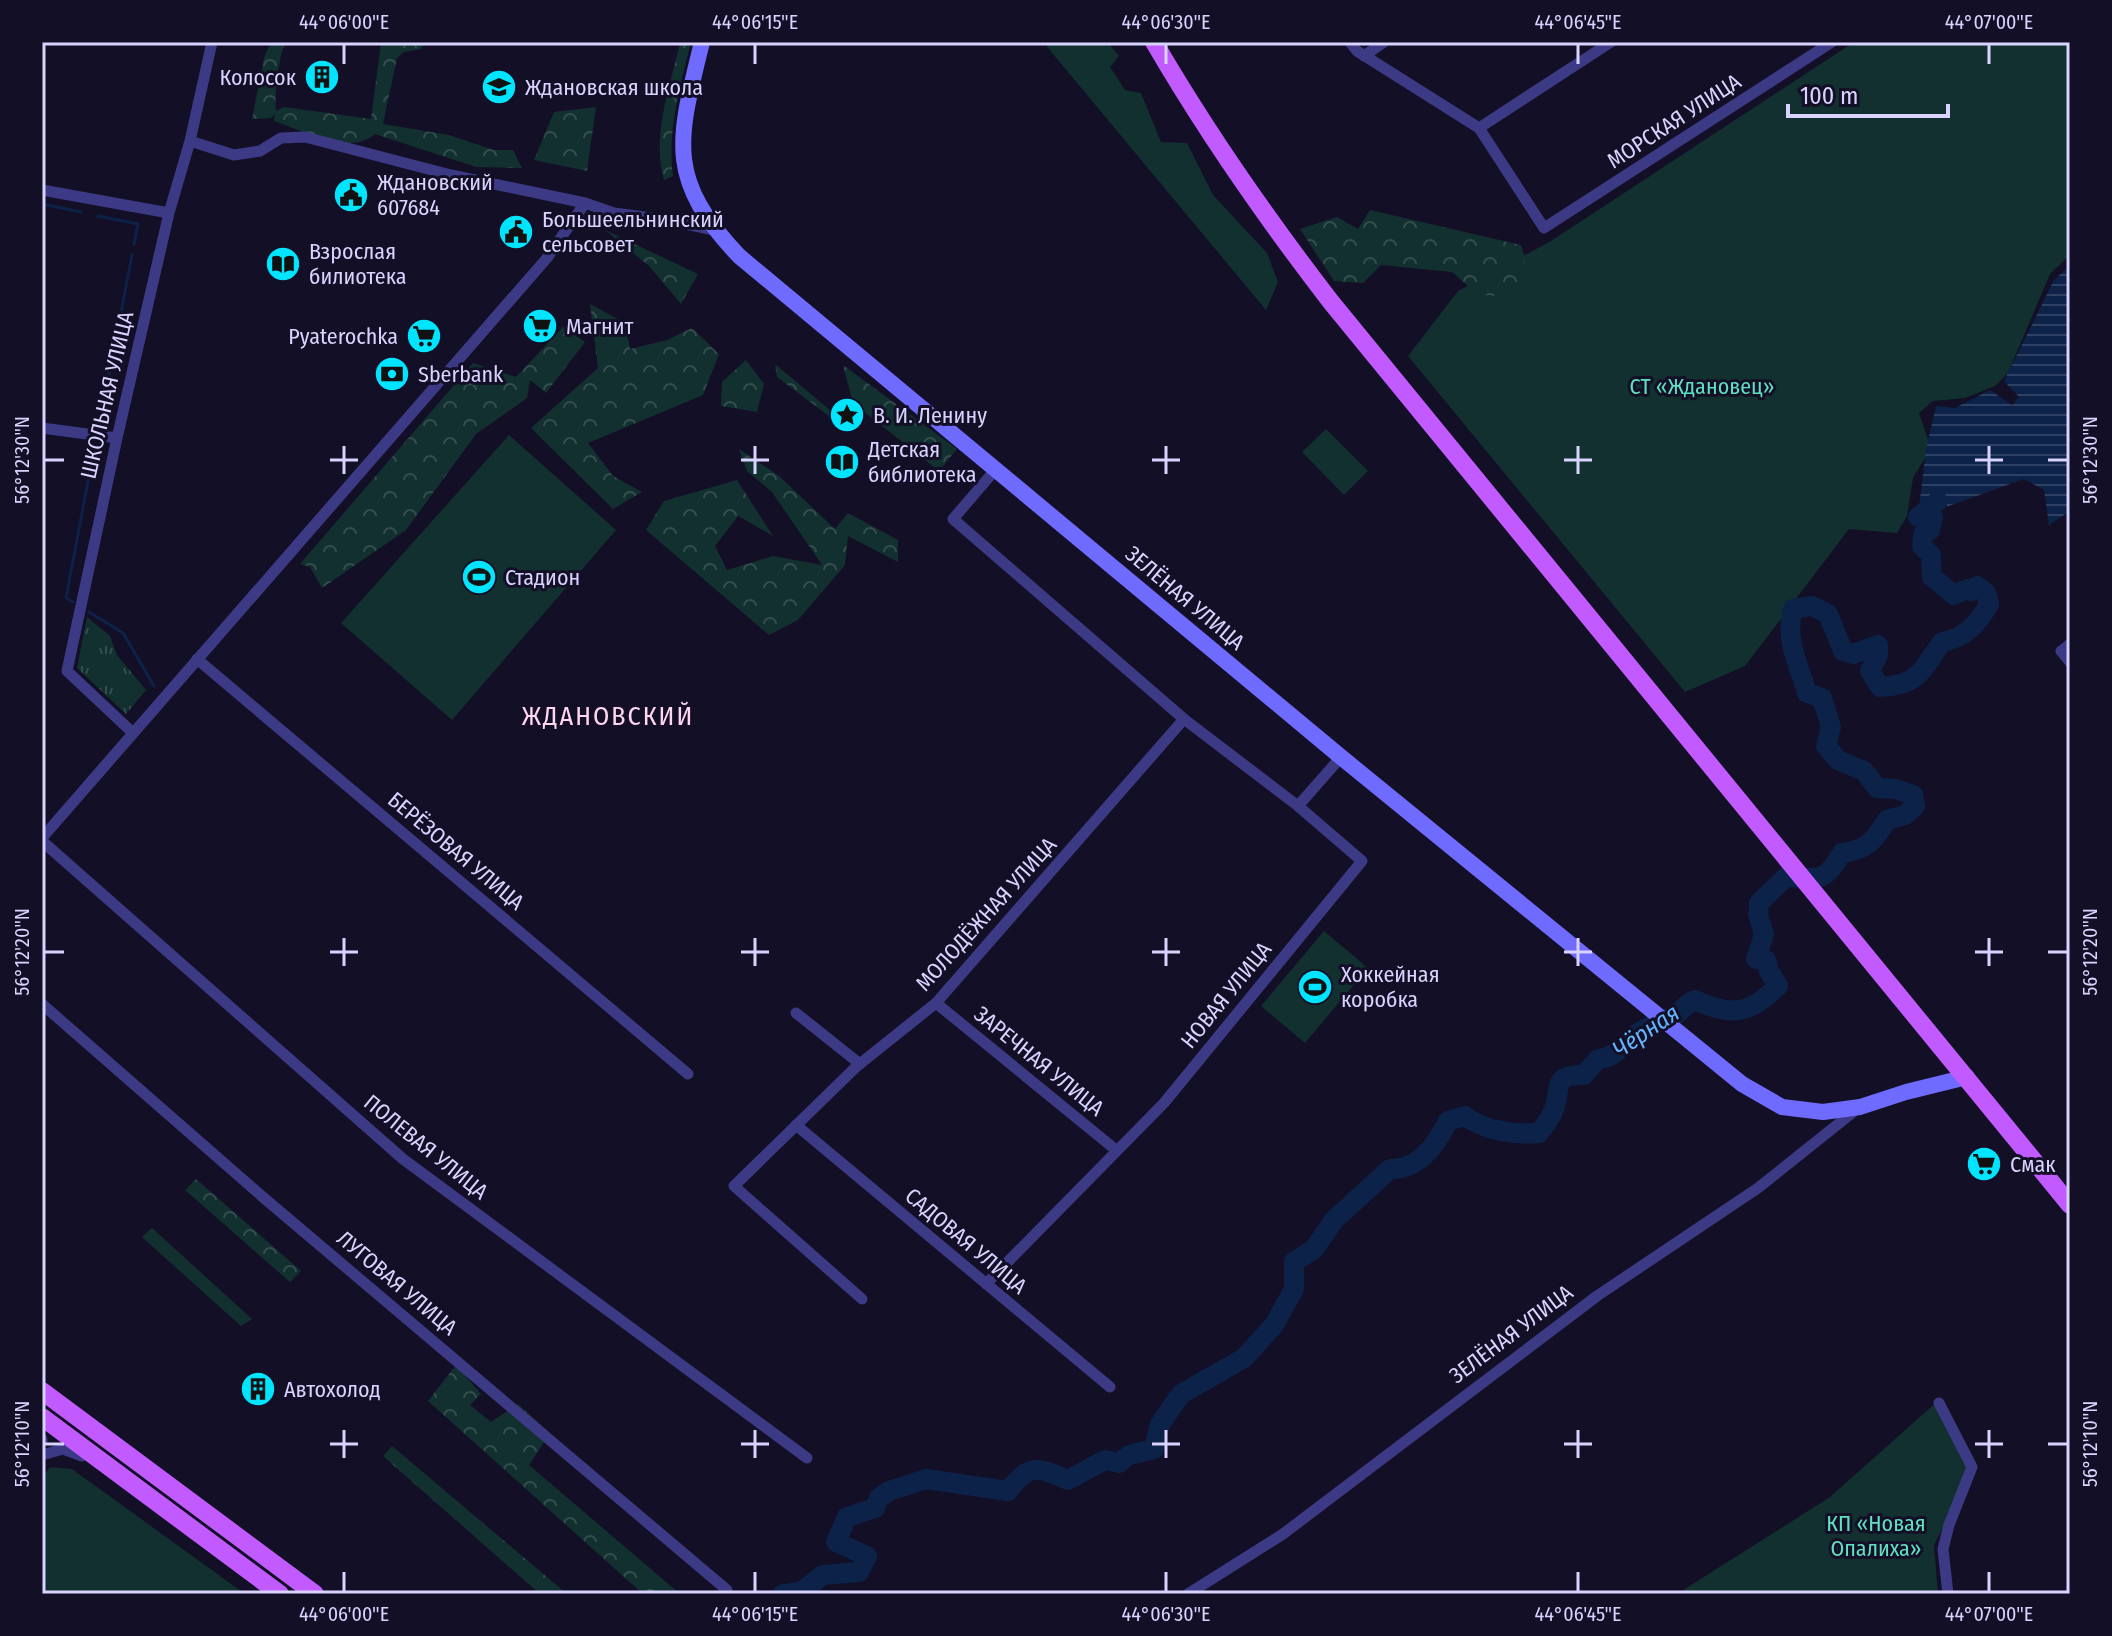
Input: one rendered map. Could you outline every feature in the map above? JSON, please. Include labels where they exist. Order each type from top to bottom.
[{"type":"main road","points":[[1154,42],[1203,122],[1287,245],[2070,1205]]},
{"type":"main road","points":[[42,1391],[315,1594]]},
{"type":"main road","points":[[42,1417],[280,1594]]},
{"type":"street","name":"ШКОЛЬНАЯ УЛИЦА","points":[[133,733],[67,671],[117,438],[212,42]]},
{"type":"street","name":"ЗЕЛЁНАЯ УЛИЦА","points":[[702,42],[687,110],[683,155],[692,194],[714,230],[739,256],[1341,757],[1742,1084],[1782,1107],[1823,1112],[1860,1107],[1967,1077]]},
{"type":"street","points":[[1350,42],[1364,56],[1479,128],[1611,42]]},
{"type":"street","points":[[1364,56],[1384,42]]},
{"type":"street","name":"МОРСКАЯ УЛИЦА","points":[[1479,128],[1544,228],[1826,44]]},
{"type":"street","points":[[190,141],[234,155],[260,151],[281,138],[305,137],[451,175],[585,203],[614,213],[714,230]]},
{"type":"street","points":[[42,190],[169,213]]},
{"type":"street","points":[[42,840],[547,258],[585,203]]},
{"type":"street","points":[[42,428],[117,438]]},
{"type":"street","points":[[996,469],[953,519],[1184,719],[1298,806],[1341,757]]},
{"type":"street","points":[[2070,644],[2061,651],[2070,662]]},
{"type":"street","name":"БЕРЁЗОВАЯ УЛИЦА","points":[[197,659],[688,1074]]},
{"type":"street","name":"МОЛОДЁЖНАЯ УЛИЦА","points":[[862,1299],[734,1186],[860,1064],[936,1003],[1184,719]]},
{"type":"street","name":"НОВАЯ УЛИЦА","points":[[986,1284],[1164,1103],[1362,861],[1298,806]]},
{"type":"street","name":"ПОЛЕВАЯ УЛИЦА","points":[[42,840],[403,1159],[807,1458]]},
{"type":"street","name":"ЗАРЕЧНАЯ УЛИЦА","points":[[936,1003],[1116,1150]]},
{"type":"street","name":"ЛУГОВАЯ УЛИЦА","points":[[42,1004],[264,1198],[727,1590]]},
{"type":"street","points":[[796,1013],[860,1064]]},
{"type":"street","name":"ЗЕЛЁНАЯ УЛИЦА","points":[[1188,1594],[1283,1534],[1597,1296],[1758,1188],[1860,1107]]},
{"type":"street","name":"САДОВАЯ УЛИЦА","points":[[796,1125],[1110,1387]]},
{"type":"street","points":[[1939,1403],[1972,1467],[1943,1549],[1948,1594]]},
{"type":"street","points":[[42,1455],[54,1449],[71,1450],[125,1480]]},
{"type":"green space","points":[[271,42],[286,42],[278,75],[276,111],[284,107],[371,119],[381,42],[424,42],[421,49],[404,52],[397,58],[383,124],[449,135],[494,150],[513,150],[522,168],[476,167],[375,134],[352,143],[325,140],[274,121],[275,114],[271,118],[252,119],[264,58]]},
{"type":"green space","points":[[680,42],[691,42],[673,125],[673,176],[664,180],[661,128]]},
{"type":"green space","points":[[1043,42],[1107,42],[1119,56],[1110,67],[1125,90],[1141,93],[1161,142],[1187,143],[1213,195],[1267,253],[1278,282],[1266,310]]},
{"type":"green space","name":"СТ «Ждановец»","points":[[1854,42],[2070,42],[2070,255],[2050,274],[2008,373],[1995,386],[1965,398],[1933,401],[1919,413],[1931,448],[1913,478],[1907,516],[1897,533],[1849,529],[1745,666],[1685,692],[1408,356],[1458,291],[1551,241]]},
{"type":"green space","points":[[596,107],[587,171],[534,160],[554,112]]},
{"type":"green space","points":[[1370,210],[1521,245],[1525,258],[1518,283],[1493,296],[1477,294],[1452,272],[1381,265],[1363,283],[1334,281],[1300,229],[1337,217],[1358,229]]},
{"type":"green space","points":[[605,230],[698,274],[681,304],[649,266]]},
{"type":"green space","points":[[590,304],[625,323],[630,349],[667,340],[692,328],[719,354],[703,395],[588,443],[613,476],[642,492],[613,509],[531,428],[598,368]]},
{"type":"green space","points":[[563,327],[585,342],[546,393],[530,380],[527,398],[476,434],[406,530],[322,588],[310,567],[300,564],[473,363],[516,377]]},
{"type":"green space","points":[[746,360],[764,384],[757,412],[721,406],[722,382]]},
{"type":"green space","points":[[775,364],[843,421],[833,419],[777,377]]},
{"type":"green space","points":[[843,365],[957,449],[939,471],[853,403]]},
{"type":"green space","points":[[1326,429],[1368,471],[1344,495],[1302,452]]},
{"type":"green space","name":"Стадион","points":[[509,435],[616,530],[452,720],[341,623]]},
{"type":"green space","points":[[739,449],[779,476],[835,529],[848,513],[898,540],[898,562],[848,536],[845,565],[798,620],[769,635],[646,530],[664,501],[737,480],[773,536],[738,516],[715,546],[727,570],[773,556],[822,565],[772,492],[747,471]]},
{"type":"green space","points":[[87,617],[110,636],[117,655],[146,690],[126,714],[77,668]]},
{"type":"green space","name":"Хоккейная коробка","points":[[1324,931],[1368,968],[1305,1043],[1261,1006]]},
{"type":"green space","points":[[196,1179],[301,1271],[290,1282],[185,1190]]},
{"type":"green space","points":[[152,1228],[252,1319],[241,1326],[142,1237]]},
{"type":"green space","points":[[456,1365],[481,1394],[470,1405],[491,1422],[518,1404],[550,1433],[529,1465],[680,1594],[643,1594],[428,1401]]},
{"type":"green space","name":"КП «Новая Опалиха»","points":[[1939,1400],[1975,1467],[1934,1545],[1938,1594],[1677,1594],[1830,1497]]},
{"type":"green space","points":[[392,1446],[567,1594],[540,1594],[383,1456]]},
{"type":"green space","points":[[50,1467],[72,1469],[245,1594],[42,1594],[42,1478]]},
{"type":"water","points":[[2070,266],[2070,511],[2049,525],[2044,490],[2024,479],[1918,517],[1926,449],[1936,406],[1955,408],[1990,390],[2012,405],[2019,397],[2004,381],[2054,280]]},
{"type":"waterway","points":[[42,204],[81,212]]},
{"type":"waterway","points":[[98,216],[138,224],[134,244]]},
{"type":"waterway","points":[[99,427],[132,255]]},
{"type":"waterway","points":[[73,602],[66,598],[95,444]]},
{"type":"waterway","name":"Чёрная","points":[[783,1594],[801,1592],[823,1575],[859,1572],[867,1556],[836,1542],[847,1517],[875,1508],[879,1498],[889,1491],[926,1479],[1008,1491],[1028,1472],[1041,1470],[1068,1480],[1105,1460],[1119,1463],[1129,1455],[1154,1449],[1160,1424],[1181,1394],[1244,1358],[1274,1325],[1294,1289],[1294,1262],[1314,1249],[1334,1220],[1390,1169],[1418,1161],[1438,1139],[1448,1121],[1465,1116],[1500,1131],[1539,1133],[1553,1112],[1562,1080],[1584,1075],[1598,1059],[1614,1054],[1639,1033],[1675,1015],[1695,1000],[1719,1009],[1740,1010],[1758,1002],[1778,986],[1766,960],[1756,959],[1764,934],[1758,915],[1759,903],[1786,877],[1813,878],[1825,874],[1842,853],[1864,847],[1874,839],[1887,820],[1905,815],[1915,806],[1913,795],[1896,789],[1877,788],[1864,771],[1838,760],[1826,746],[1831,727],[1822,698],[1807,693],[1790,631],[1793,609],[1812,606],[1828,614],[1843,651],[1853,654],[1878,645],[1878,655],[1870,671],[1880,687],[1903,683],[1918,675],[1942,642],[1970,629],[1989,604],[1986,593],[1977,586],[1971,591],[1967,589],[1954,595],[1932,577],[1931,555],[1922,546],[1923,535],[1930,530],[1933,517],[1918,517],[1938,501]]},
{"type":"waterway","points":[[89,612],[123,633],[154,686]]},
{"type":"place","name":"Колосок","points":[[322,77]]},
{"type":"place","name":"Ждановская школа","points":[[499,87]]},
{"type":"place","name":"Ждановский 607684","points":[[351,195]]},
{"type":"place","name":"Большеельнинский сельсовет","points":[[516,232]]},
{"type":"place","name":"Взрослая билиотека","points":[[283,264]]},
{"type":"place","name":"Магнит","points":[[540,326]]},
{"type":"place","name":"Pyaterochka","points":[[424,336]]},
{"type":"place","name":"Sberbank","points":[[392,374]]},
{"type":"place","name":"В. И. Ленину","points":[[847,415]]},
{"type":"place","name":"Детская библиотека","points":[[842,462]]},
{"type":"place","name":"Стадион","points":[[479,577]]},
{"type":"place","name":"Хоккейная коробка","points":[[1315,987]]},
{"type":"place","name":"Смак","points":[[1984,1164]]},
{"type":"place","name":"Автохолод","points":[[258,1389]]},
{"type":"district","name":"ЖДАНОВСКИЙ","points":[[608,716]]}]
